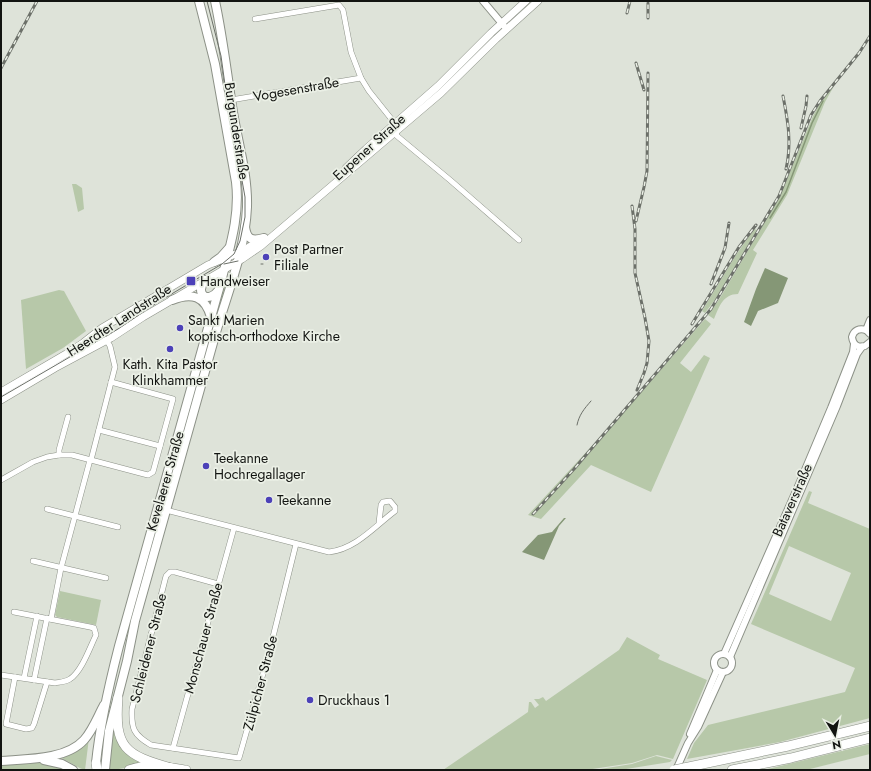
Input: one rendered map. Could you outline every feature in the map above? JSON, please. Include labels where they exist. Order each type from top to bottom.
[{"type":"highway","points":[[118,698],[118,728],[122,741],[127,748],[145,760],[171,768]]},
{"type":"highway","points":[[678,768],[788,746],[870,726]]},
{"type":"highway","points":[[732,770],[791,758],[870,738]]},
{"type":"highway","points":[[129,770],[144,766],[186,770]]},
{"type":"main road","name":"Burgunderstraße","points":[[199,1],[215,64],[236,182],[237,210],[228,256]]},
{"type":"main road","name":"Burgunderstraße","points":[[215,1],[223,39],[231,100],[246,184],[247,207],[245,227],[238,261]]},
{"type":"main road","points":[[504,26],[526,1]]},
{"type":"main road","points":[[493,36],[538,1]]},
{"type":"main road","name":"Eupener Straße","points":[[240,252],[264,238],[350,166],[366,149],[493,36]]},
{"type":"main road","name":"Eupener Straße","points":[[238,261],[261,246],[441,93],[493,36]]},
{"type":"main road","points":[[245,227],[246,233],[251,239],[255,240],[264,238]]},
{"type":"main road","points":[[214,262],[221,257],[230,246]]},
{"type":"main road","name":"Heerdter Landstraße","points":[[1,392],[66,354],[146,301],[214,262],[240,252]]},
{"type":"main road","name":"Kevelaerer Straße","points":[[104,705],[119,646],[228,256]]},
{"type":"main road","name":"Heerdter Landstraße","points":[[1,400],[55,368],[107,341],[238,261]]},
{"type":"main road","name":"Kevelaerer Straße","points":[[104,770],[109,731],[135,621],[214,338],[238,261]]},
{"type":"main road","points":[[205,280],[200,288],[204,296],[213,296],[218,291]]},
{"type":"main road","points":[[172,300],[187,295],[198,298],[205,305],[211,317]]},
{"type":"main road","points":[[1,761],[60,754],[74,749],[89,734],[104,705]]},
{"type":"main road","points":[[96,768],[99,732],[104,705]]},
{"type":"main road","points":[[29,758],[52,761],[73,770]]},
{"type":"street","points":[[483,1],[504,26]]},
{"type":"street","points":[[255,19],[339,4],[343,10],[351,52],[361,78],[369,91],[393,121],[396,132]]},
{"type":"street","name":"Vogesenstraße","points":[[231,100],[361,78]]},
{"type":"street","name":"Eupener Straße","points":[[396,132],[397,136],[402,142],[450,180],[519,240]]},
{"type":"street","name":"Bataverstraße","points":[[720,671],[715,666],[715,659],[720,654],[724,654],[832,408],[853,352],[854,344],[852,337],[855,332],[862,329],[868,332],[870,320]]},
{"type":"street","points":[[34,680],[115,365],[112,349],[107,341],[96,333]]},
{"type":"street","points":[[854,344],[862,347],[870,342]]},
{"type":"street","name":"Bataverstraße","points":[[720,671],[730,670],[732,666],[732,660],[730,657],[862,347]]},
{"type":"street","points":[[1,480],[33,462],[47,457],[60,455],[72,455],[148,475],[153,472],[173,399],[111,382]]},
{"type":"street","points":[[60,455],[59,450],[68,417]]},
{"type":"street","points":[[99,430],[160,446]]},
{"type":"street","points":[[47,509],[118,528]]},
{"type":"street","points":[[166,510],[329,552],[345,549],[354,544],[379,523]]},
{"type":"street","name":"Monschauer Straße","points":[[173,748],[234,528]]},
{"type":"street","name":"Zülpicher Straße","points":[[173,748],[239,758],[270,649],[296,544]]},
{"type":"street","points":[[33,561],[106,578]]},
{"type":"street","name":"Schleidener Straße","points":[[173,748],[151,745],[140,738],[134,731],[132,722],[132,710],[166,576],[170,572],[175,572],[218,584]]},
{"type":"street","points":[[1,676],[54,683],[63,682],[71,678],[85,658],[96,635],[94,628],[14,612]]},
{"type":"street","points":[[24,678],[37,616]]},
{"type":"street","points":[[724,654],[730,657]]},
{"type":"street","name":"Bataverstraße","points":[[678,768],[688,743],[698,727],[720,671]]},
{"type":"street","points":[[15,677],[6,724],[26,729],[32,728],[34,724],[47,682]]},
{"type":"shaded area","points":[[834,86],[825,102],[787,195],[753,250],[757,253],[738,294],[729,296],[722,302],[714,319],[708,315],[720,298],[780,196],[813,116],[821,101]]},
{"type":"shaded area","points":[[72,184],[76,184],[82,188],[84,209],[78,212]]},
{"type":"shaded area","points":[[754,229],[757,230],[717,297],[705,313],[702,311],[736,255]]},
{"type":"shaded area","points":[[765,268],[788,278],[778,303],[758,311],[751,326],[744,322]]},
{"type":"shaded area","points":[[225,280],[227,283],[175,466],[178,446]]},
{"type":"shaded area","points":[[59,290],[64,291],[86,331],[63,348],[26,369],[21,300]]},
{"type":"shaded area","points":[[705,319],[711,324],[680,363],[691,372],[704,355],[710,358],[651,492],[591,465],[541,519],[528,515],[629,406]]},
{"type":"shaded area","points":[[809,491],[812,492],[808,503],[870,529],[870,718],[780,742],[687,759],[694,743],[708,725],[845,692],[855,668],[751,624]],"holes":[[[789,546],[851,573],[831,621],[769,594]]]},
{"type":"shaded area","points":[[564,518],[566,518],[559,526],[544,560],[522,552],[538,535],[552,532]]},
{"type":"shaded area","points":[[60,591],[101,600],[96,625],[57,617],[55,615]]},
{"type":"shaded area","points":[[627,637],[660,655],[658,659],[707,680],[673,759],[657,755],[632,763],[586,770],[443,770],[528,712],[529,702],[531,702],[535,708],[539,705],[534,699],[543,697],[546,701],[619,650]]},
{"type":"shaded area","points":[[114,726],[142,763],[122,769],[109,770]]},
{"type":"shaded area","points":[[89,738],[85,770],[59,757]]},
{"type":"shaded area","points":[[870,744],[870,754],[806,770],[764,770]]},
{"type":"shaded area","points":[[656,756],[672,760],[670,762],[620,770],[594,770],[632,764]]},
{"type":"shaded area","points":[[33,761],[51,763],[69,770],[1,770],[1,765]]},
{"type":"waterway","points":[[770,218],[786,192],[812,123],[823,101]]},
{"type":"tram line","points":[[1,397],[118,329],[158,302],[222,264],[234,254],[240,241],[245,217],[245,197],[221,56],[207,1]]},
{"type":"tram line","points":[[224,264],[238,261]]},
{"type":"tram line","points":[[577,425],[582,412],[591,401]]},
{"type":"railway","points":[[1,68],[37,1]]},
{"type":"railway","points":[[627,13],[630,1]]},
{"type":"railway","points":[[648,3],[648,18]]},
{"type":"railway","points":[[533,514],[574,469],[711,309],[779,196],[811,115],[820,101],[859,53],[870,36]]},
{"type":"railway","points":[[636,63],[644,90]]},
{"type":"railway","points":[[636,221],[647,171],[648,73]]},
{"type":"railway","points":[[783,96],[788,123],[789,142],[786,169]]},
{"type":"railway","points":[[801,128],[807,96]]},
{"type":"railway","points":[[632,206],[635,229],[635,273],[649,341],[647,363],[637,390]]},
{"type":"railway","points":[[711,284],[725,248],[729,223]]},
{"type":"railway","points":[[692,324],[739,247],[756,225]]},
{"type":"place","name":"Post Partner Filiale","points":[[266,257]]},
{"type":"place","name":"Handweiser","points":[[191,281]]},
{"type":"place","name":"Sankt Marien koptisch-orthodoxe Kirche","points":[[180,328]]},
{"type":"place","name":"Kath. Kita Pastor Klinkhammer","points":[[170,349]]},
{"type":"place","name":"Teekanne Hochregallager","points":[[206,466]]},
{"type":"place","name":"Teekanne","points":[[269,500]]},
{"type":"place","name":"Druckhaus 1","points":[[310,700]]}]
